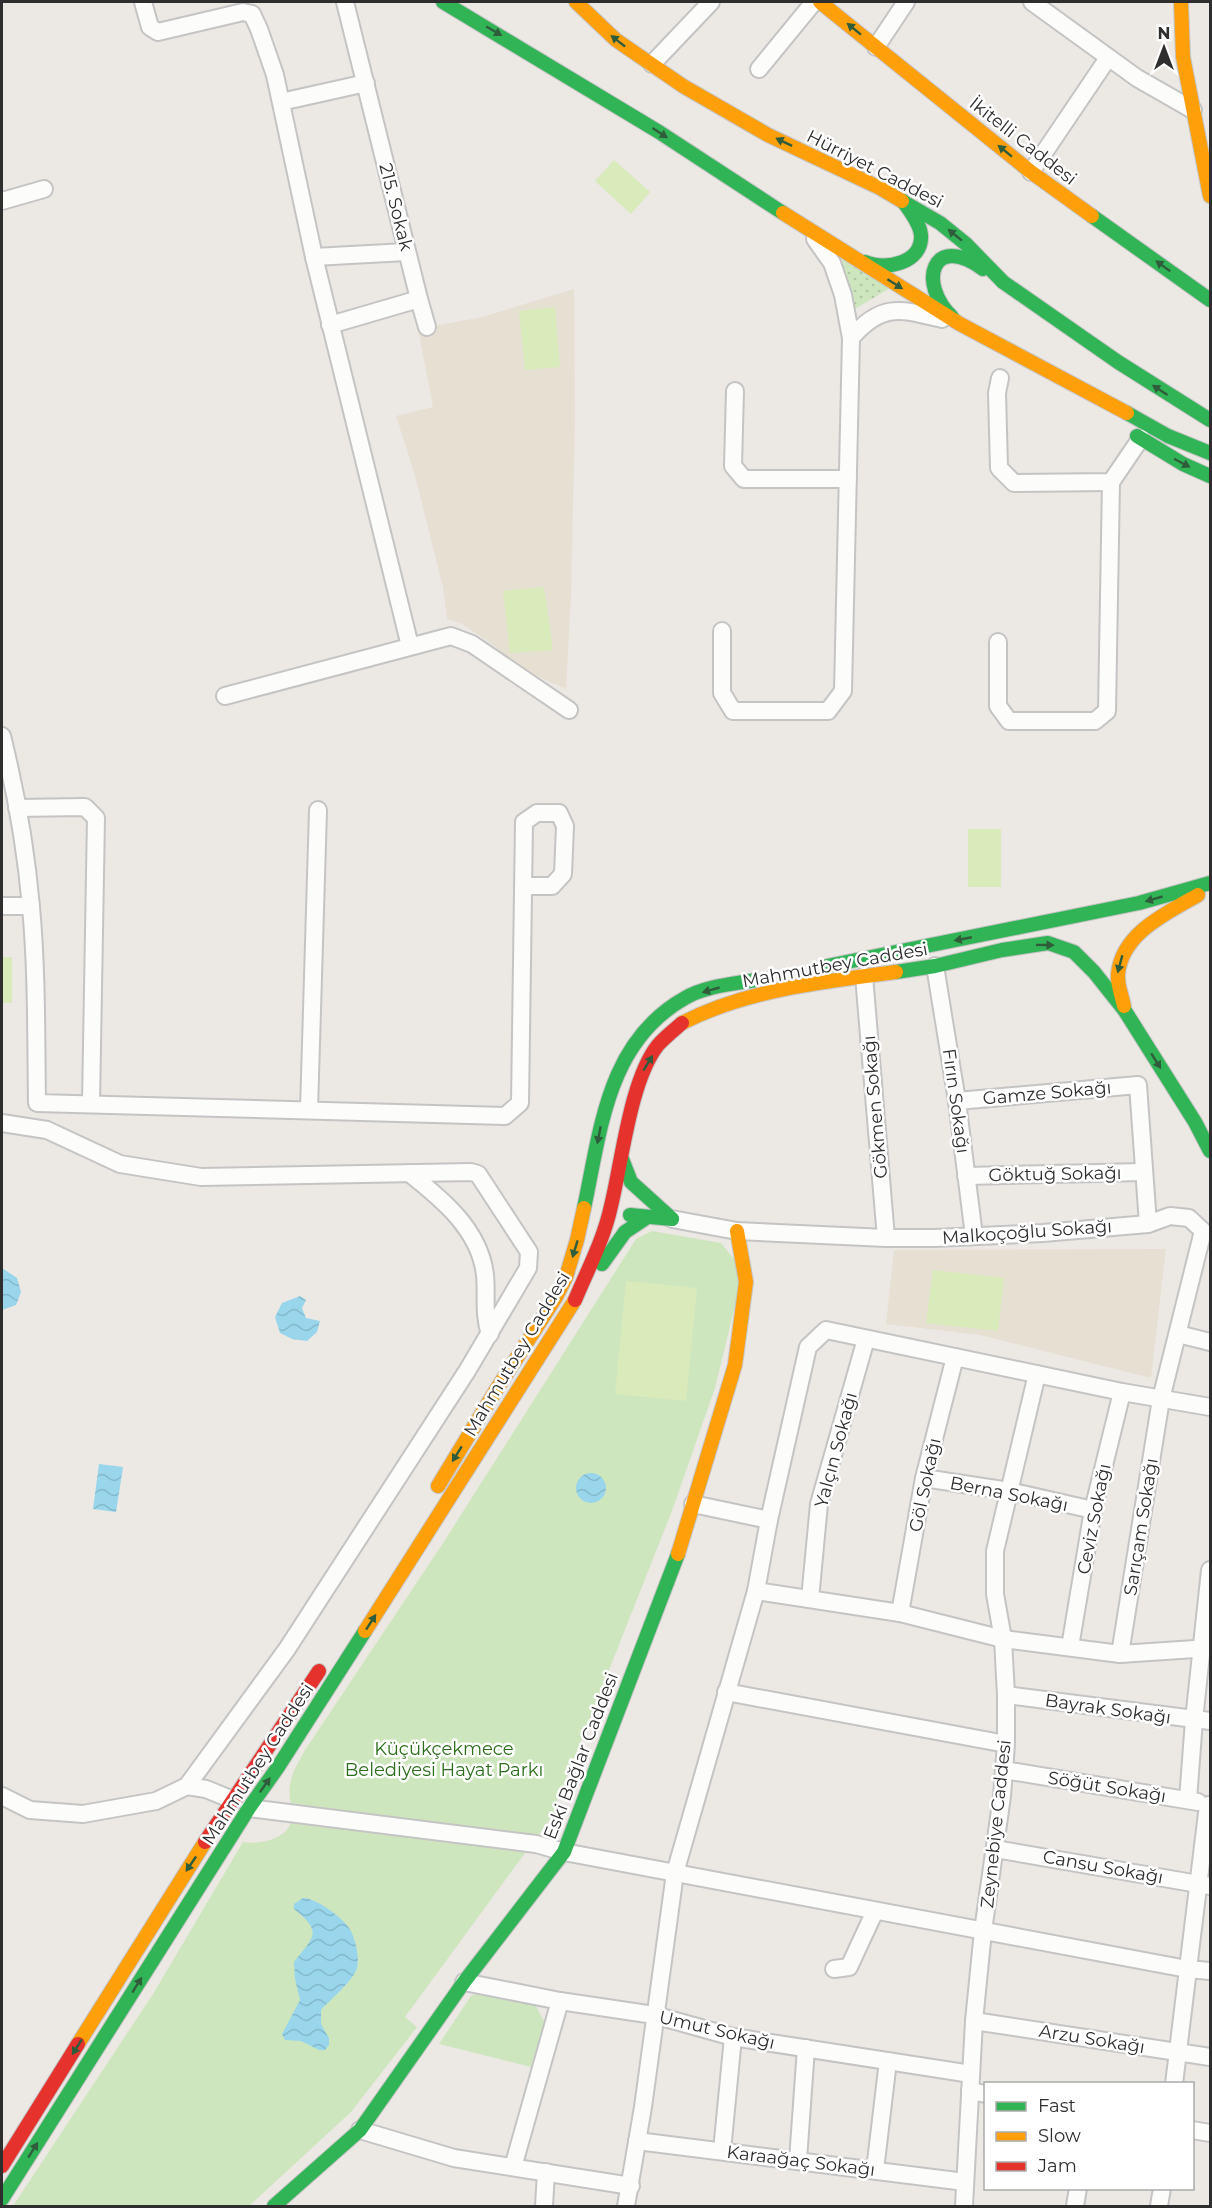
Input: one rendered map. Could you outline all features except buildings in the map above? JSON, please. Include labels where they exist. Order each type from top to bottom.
[{"type":"main road","points":[[443,2],[659,132],[856,260],[960,324],[1168,436],[1210,453]]},
{"type":"main road","name":"Hürriyet Caddesi","points":[[576,2],[616,40],[684,86],[768,135],[902,201],[940,223],[966,244],[1003,282],[1136,374],[1210,420]]},
{"type":"main road","name":"İkitelli Caddesi","points":[[820,2],[1031,172],[1210,300]]},
{"type":"main road","points":[[1179,3],[1183,57],[1210,190]]},
{"type":"main road","points":[[856,260],[879,267],[904,262],[915,254],[921,241],[919,226],[902,201]]},
{"type":"main road","points":[[960,324],[940,304],[936,295],[933,274],[937,262],[953,255],[971,260],[1003,282]]},
{"type":"main road","points":[[1049,370],[1068,394],[1104,416]]},
{"type":"main road","points":[[1122,427],[1183,464],[1210,476]]},
{"type":"main road","points":[[1125,1011],[1118,974],[1123,952],[1139,934],[1210,885]]},
{"type":"main road","name":"Mahmutbey Caddesi","points":[[809,969],[1139,903],[1210,885]]},
{"type":"main road","name":"Mahmutbey Caddesi","points":[[2,2199],[249,1808],[278,1767],[437,1520],[574,1302],[620,1201],[622,1159],[631,1112],[643,1072],[658,1045],[681,1024],[706,1011],[740,999],[804,985],[936,966],[1002,950],[1048,943],[1074,952],[1094,972],[1125,1011],[1195,1122]]},
{"type":"main road","name":"Mahmutbey Caddesi","points":[[429,1501],[554,1302],[566,1278],[576,1246],[605,1104],[621,1062],[637,1037],[663,1013],[687,997],[728,985],[774,976]]},
{"type":"main road","points":[[1195,1122],[1210,1135]]},
{"type":"main road","points":[[1195,1122],[1210,1151]]},
{"type":"main road","points":[[622,1159],[631,1182],[672,1219]]},
{"type":"main road","points":[[588,1192],[597,1200],[620,1201],[672,1219]]},
{"type":"main road","points":[[620,1201],[628,1215],[672,1219]]},
{"type":"main road","points":[[580,1289],[626,1230],[633,1223],[646,1218]]},
{"type":"main road","name":"Eski Bağlar Caddesi","points":[[274,2206],[360,2130],[464,1982],[564,1852],[675,1564],[735,1365],[746,1282],[737,1231]]},
{"type":"main road","name":"Mahmutbey Caddesi","points":[[2,2166],[180,1880],[329,1656]]},
{"type":"main road","points":[[234,1800],[249,1808]]},
{"type":"street","points":[[143,2],[150,27],[158,32],[243,12],[252,14],[259,29],[275,75],[330,325],[410,646]]},
{"type":"street","name":"215. Sokak","points":[[345,2],[406,252],[427,327]]},
{"type":"street","points":[[352,24],[355,2]]},
{"type":"street","points":[[652,63],[711,2]]},
{"type":"street","points":[[759,69],[814,2]]},
{"type":"street","points":[[876,47],[906,2]]},
{"type":"street","points":[[1032,2],[1137,78],[1193,110]]},
{"type":"street","points":[[1031,172],[1108,58]]},
{"type":"street","points":[[281,102],[366,83]]},
{"type":"street","points":[[2,201],[44,189]]},
{"type":"street","points":[[722,631],[722,693],[733,711],[828,711],[843,691],[851,338],[843,295],[832,262],[810,230]]},
{"type":"street","points":[[314,257],[406,252]]},
{"type":"street","points":[[330,325],[419,299]]},
{"type":"street","points":[[851,338],[864,322],[879,314],[903,310],[960,324]]},
{"type":"street","points":[[1000,378],[997,393],[999,468],[1014,483],[1111,483]]},
{"type":"street","points":[[735,391],[733,466],[744,479],[848,479]]},
{"type":"street","points":[[998,642],[998,706],[1008,721],[1095,721],[1107,711],[1111,483],[1141,438]]},
{"type":"street","points":[[225,696],[451,636],[472,644],[569,710]]},
{"type":"street","points":[[2,736],[8,786],[17,808],[31,906],[35,964],[37,1103],[505,1116],[520,1103],[524,822],[537,813],[558,813],[565,826],[563,874],[552,886],[524,886]]},
{"type":"street","points":[[17,808],[85,807],[96,818],[92,1103]]},
{"type":"street","points":[[309,1110],[318,810]]},
{"type":"street","points":[[2,906],[31,906]]},
{"type":"street","name":"Fırın Sokağı","points":[[936,966],[957,1101],[974,1236]]},
{"type":"street","name":"Gökmen Sokağı","points":[[864,976],[886,1238]]},
{"type":"street","name":"Gamze Sokağı","points":[[957,1101],[1138,1085],[1143,1172]]},
{"type":"street","points":[[2,1122],[47,1130],[120,1164],[201,1177],[458,1171],[478,1174],[529,1252],[528,1268],[490,1334],[287,1649],[187,1786],[156,1801],[83,1814],[30,1810],[2,1796]]},
{"type":"street","points":[[1143,1172],[1148,1224]]},
{"type":"street","name":"Göktuğ Sokağı","points":[[966,1176],[1143,1172]]},
{"type":"street","points":[[409,1173],[441,1199],[474,1241],[485,1273],[485,1314],[490,1334]]},
{"type":"street","name":"Malkoçoğlu Sokağı","points":[[672,1219],[737,1231],[886,1238],[1043,1233],[1148,1224],[1170,1216],[1189,1218],[1203,1231],[1161,1399]]},
{"type":"street","points":[[626,2206],[653,2038],[654,2015],[675,1873],[756,1591],[769,1520],[808,1347],[826,1330],[1122,1392],[1210,1407]]},
{"type":"street","points":[[1178,1334],[1210,1342]]},
{"type":"street","name":"Yalçın Sokağı","points":[[810,1599],[819,1504],[867,1339]]},
{"type":"street","name":"Göl Sokağı","points":[[900,1613],[924,1478],[955,1357]]},
{"type":"street","name":"Zeynebiye Caddesi","points":[[964,2206],[976,2086],[974,2021],[1006,1744],[1006,1695],[1003,1639],[996,1594],[996,1551],[1037,1374]]},
{"type":"street","name":"Ceviz Sokağı","points":[[1070,1647],[1093,1510],[1122,1392]]},
{"type":"street","name":"Sarıçam Sokağı","points":[[1120,1654],[1161,1399]]},
{"type":"street","name":"Berna Sokağı","points":[[924,1478],[1009,1491],[1093,1510]]},
{"type":"street","points":[[693,1503],[769,1520]]},
{"type":"street","points":[[1188,1800],[1202,1720],[1210,1570]]},
{"type":"street","points":[[756,1591],[900,1613],[1003,1639],[1120,1654],[1206,1648]]},
{"type":"street","points":[[726,1692],[1006,1744]]},
{"type":"street","name":"Bayrak Sokağı","points":[[1006,1695],[1202,1720]]},
{"type":"street","name":"Söğüt Sokağı","points":[[1004,1770],[1209,1805]]},
{"type":"street","points":[[187,1786],[234,1800]]},
{"type":"street","points":[[1174,2082],[1187,1969],[1204,1885],[1209,1805]]},
{"type":"street","points":[[249,1808],[536,1844],[564,1852],[875,1911],[1187,1969],[1210,1971]]},
{"type":"street","name":"Cansu Sokağı","points":[[995,1849],[1204,1885]]},
{"type":"street","points":[[834,1969],[849,1967],[875,1911]]},
{"type":"street","name":"Umut Sokağı","points":[[464,1982],[560,2001],[654,2015],[733,2037],[888,2061],[976,2086]]},
{"type":"street","points":[[513,2167],[560,2001]]},
{"type":"street","name":"Arzu Sokağı","points":[[974,2021],[1210,2057]]},
{"type":"street","points":[[722,2151],[733,2037]]},
{"type":"street","points":[[798,2160],[806,2048]]},
{"type":"street","points":[[875,2170],[888,2061]]},
{"type":"street","points":[[360,2130],[454,2158],[631,2186]]},
{"type":"street","points":[[1194,2130],[1210,2133]]},
{"type":"street","name":"Karaağaç Sokağı","points":[[637,2141],[965,2182]]},
{"type":"street","points":[[544,2206],[546,2172]]},
{"type":"street","points":[[1075,2206],[1078,2190]]},
{"type":"street","points":[[1159,2206],[1162,2190]]},
{"type":"shaded area","points":[[574,289],[575,415],[571,597],[566,689],[541,678],[508,658],[462,624],[447,619],[443,587],[415,475],[396,416],[433,407],[418,329],[482,317]]},
{"type":"shaded area","points":[[1166,1249],[1151,1378],[980,1335],[886,1324],[894,1250]]},
{"type":"green space","points":[[614,160],[650,192],[631,214],[595,181]]},
{"type":"green space","points":[[841,259],[890,288],[855,309]]},
{"type":"green space","points":[[555,307],[560,367],[525,370],[519,311]]},
{"type":"green space","points":[[544,587],[553,650],[510,653],[503,591]]},
{"type":"green space","points":[[968,829],[1001,829],[1001,887],[968,887]]},
{"type":"green space","points":[[2,957],[12,957],[12,1003],[2,1003]]},
{"type":"green space","name":"Küçükçekmece Belediyesi Hayat Parkı","points":[[652,1231],[721,1243],[734,1259],[740,1285],[715,1388],[672,1511],[550,1819],[405,2017],[417,2027],[351,2112],[249,2206],[13,2206],[153,1994],[243,1842],[273,1839],[286,1831],[290,1825],[292,1817],[290,1785],[293,1772],[305,1750],[445,1540],[636,1239]]},
{"type":"green space","points":[[933,1270],[1004,1278],[998,1331],[926,1323]]},
{"type":"green space","points":[[626,1281],[697,1288],[686,1401],[615,1394]]},
{"type":"green space","points":[[477,1994],[528,2001],[536,2006],[545,2023],[531,2067],[439,2044],[471,1996]]},
{"type":"water","points":[[2,1268],[17,1278],[21,1292],[16,1305],[2,1310]]},
{"type":"water","points":[[300,1296],[306,1300],[302,1308],[306,1318],[320,1321],[317,1332],[307,1341],[292,1339],[280,1333],[275,1317],[282,1303]]},
{"type":"water","points":[[99,1464],[123,1467],[116,1512],[93,1509]]},
{"type":"water","points":[[591,1473],[602,1477],[606,1488],[602,1499],[591,1503],[580,1499],[576,1488],[580,1477]]},
{"type":"water","points":[[303,1898],[321,1905],[346,1924],[353,1936],[357,1953],[358,1964],[355,1973],[321,2010],[321,2024],[329,2038],[329,2045],[325,2050],[319,2050],[301,2041],[285,2040],[282,2034],[300,2000],[294,1962],[312,1935],[309,1924],[294,1909],[294,1904]]},
{"type":"traffic: fast","points":[[443,2],[659,132],[783,213]]},
{"type":"traffic: fast","points":[[902,201],[940,223],[966,244],[1003,282],[1118,362],[1210,420]]},
{"type":"traffic: fast","points":[[865,262],[873,265],[892,265],[909,258],[916,252],[920,245],[919,226],[903,201]]},
{"type":"traffic: fast","points":[[1092,216],[1210,300]]},
{"type":"traffic: fast","points":[[952,317],[941,304],[935,290],[933,277],[935,266],[942,259],[952,256],[966,259],[983,269]]},
{"type":"traffic: fast","points":[[1127,413],[1168,436],[1210,453]]},
{"type":"traffic: fast","points":[[1137,436],[1183,464],[1210,476]]},
{"type":"traffic: fast","points":[[827,966],[1139,903],[1210,883]]},
{"type":"traffic: fast","points":[[896,972],[1048,943],[1074,952],[1094,972],[1125,1011],[1195,1122],[1210,1151]]},
{"type":"traffic: fast","points":[[584,1208],[603,1118],[612,1090],[623,1063],[639,1038],[659,1016],[693,994],[720,986],[756,980]]},
{"type":"traffic: fast","points":[[622,1159],[631,1182],[672,1219]]},
{"type":"traffic: fast","points":[[630,1215],[672,1219]]},
{"type":"traffic: fast","points":[[602,1264],[625,1232],[646,1218]]},
{"type":"traffic: fast","points":[[274,2206],[360,2130],[464,1982],[564,1852],[678,1554]]},
{"type":"traffic: fast","points":[[2,2199],[249,1808],[365,1631]]},
{"type":"traffic: slow","points":[[576,2],[616,40],[683,86],[768,135],[880,188],[902,201]]},
{"type":"traffic: slow","points":[[820,2],[1031,172],[1092,216]]},
{"type":"traffic: slow","points":[[1181,2],[1183,57],[1210,196]]},
{"type":"traffic: slow","points":[[783,213],[960,324],[1127,413]]},
{"type":"traffic: slow","points":[[1124,1006],[1118,974],[1121,960],[1128,947],[1137,936],[1160,917],[1198,895]]},
{"type":"traffic: slow","points":[[682,1023],[733,1002],[786,988],[896,972]]},
{"type":"traffic: slow","points":[[438,1486],[556,1297],[566,1277],[584,1208]]},
{"type":"traffic: slow","points":[[678,1554],[735,1365],[746,1282],[737,1231]]},
{"type":"traffic: slow","points":[[365,1631],[575,1300]]},
{"type":"traffic: slow","points":[[78,2044],[205,1842]]},
{"type":"traffic: jam","points":[[575,1300],[608,1218],[628,1122],[640,1079],[648,1060],[658,1045],[682,1023]]},
{"type":"traffic: jam","points":[[205,1842],[319,1671]]},
{"type":"traffic: jam","points":[[2,2166],[78,2044]]}]
